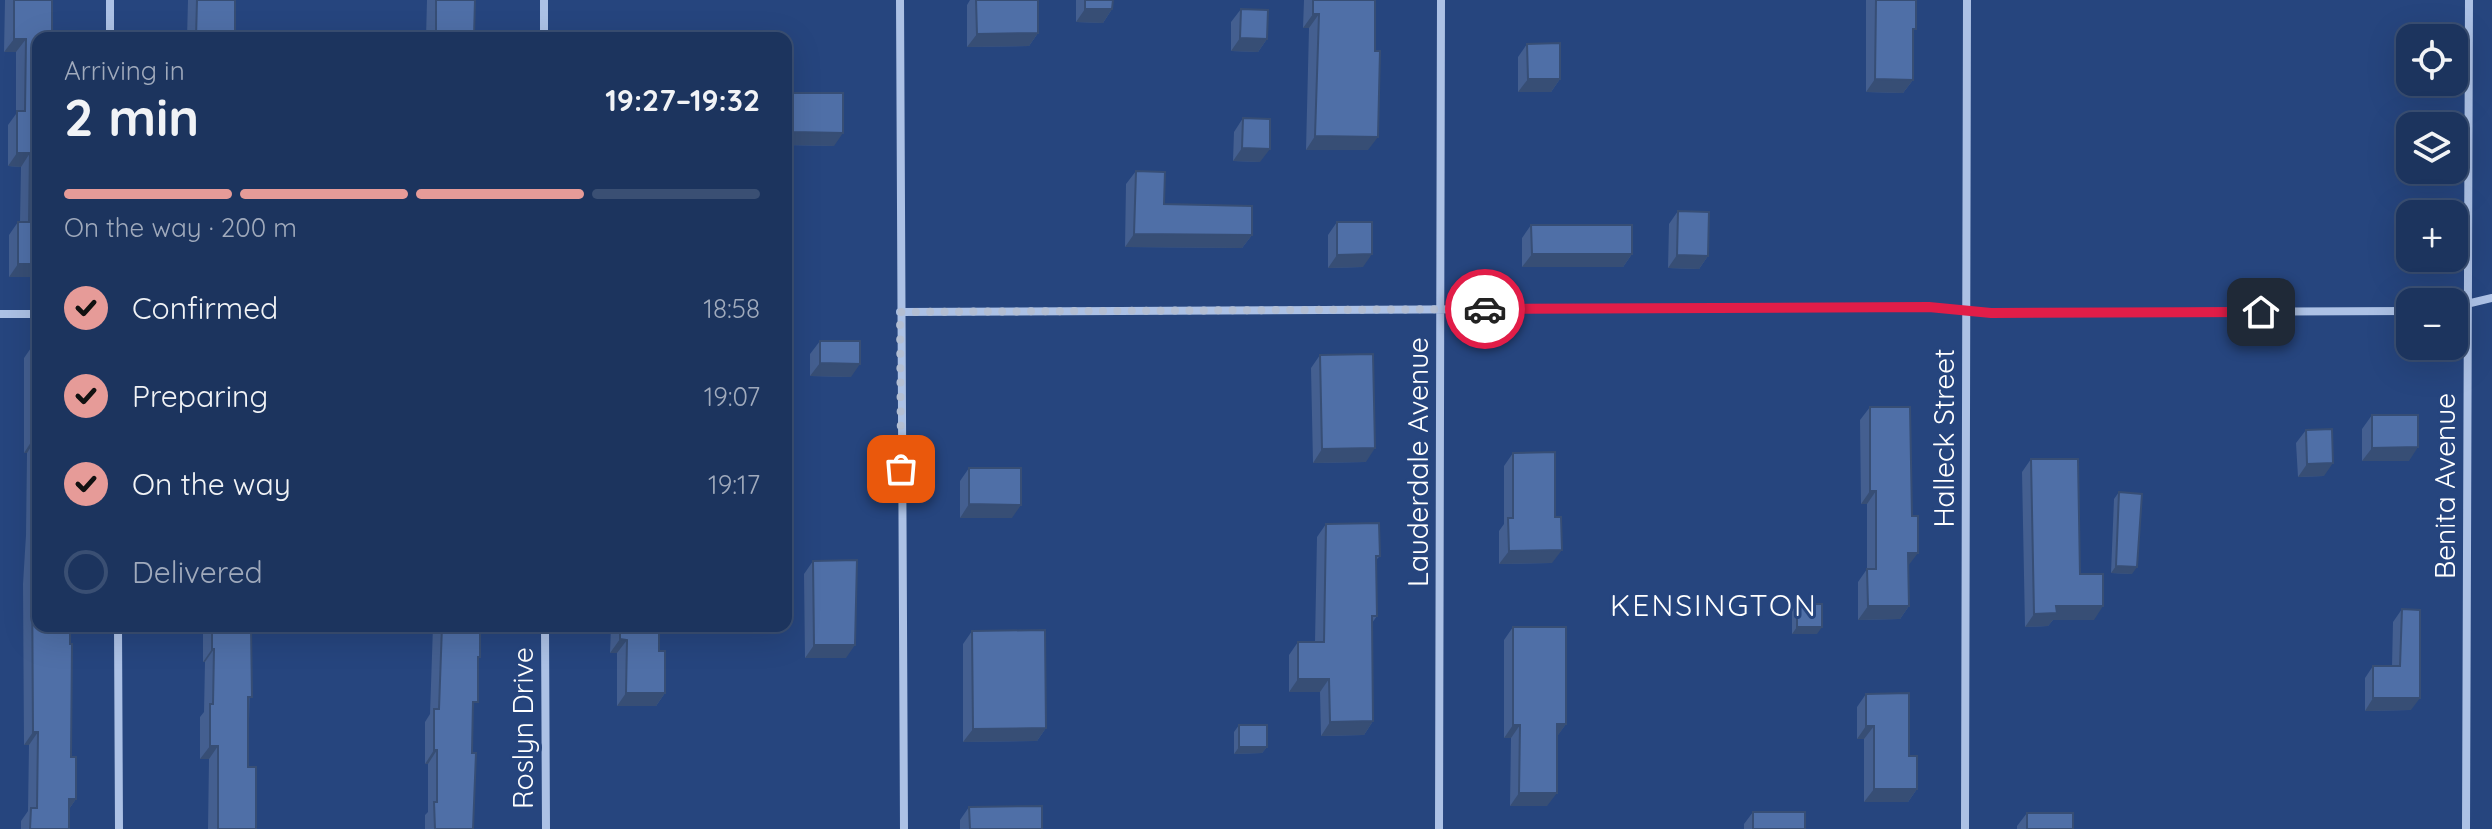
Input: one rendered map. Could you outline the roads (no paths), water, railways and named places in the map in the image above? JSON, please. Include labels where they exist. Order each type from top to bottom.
[{"type":"street","points":[[110,0],[110,32]]},
{"type":"street","points":[[544,0],[544,32]]},
{"type":"street","points":[[900,0],[904,829]]},
{"type":"street","name":"Lauderdale Avenue","points":[[1439,829],[1441,0]]},
{"type":"street","name":"Halleck Street","points":[[1965,829],[1967,0]]},
{"type":"street","name":"Benita Avenue","points":[[2467,288],[2469,0]]},
{"type":"street","points":[[2468,304],[2492,298]]},
{"type":"street","points":[[900,312],[1929,307],[2022,313],[2396,311]]},
{"type":"street","points":[[0,314],[32,314]]},
{"type":"street","name":"Benita Avenue","points":[[2466,829],[2467,360]]},
{"type":"street","points":[[118,632],[119,829]]},
{"type":"street","name":"Roslyn Drive","points":[[545,632],[546,829]]},
{"type":"district","name":"KENSINGTON","points":[[1714,606]]}]
